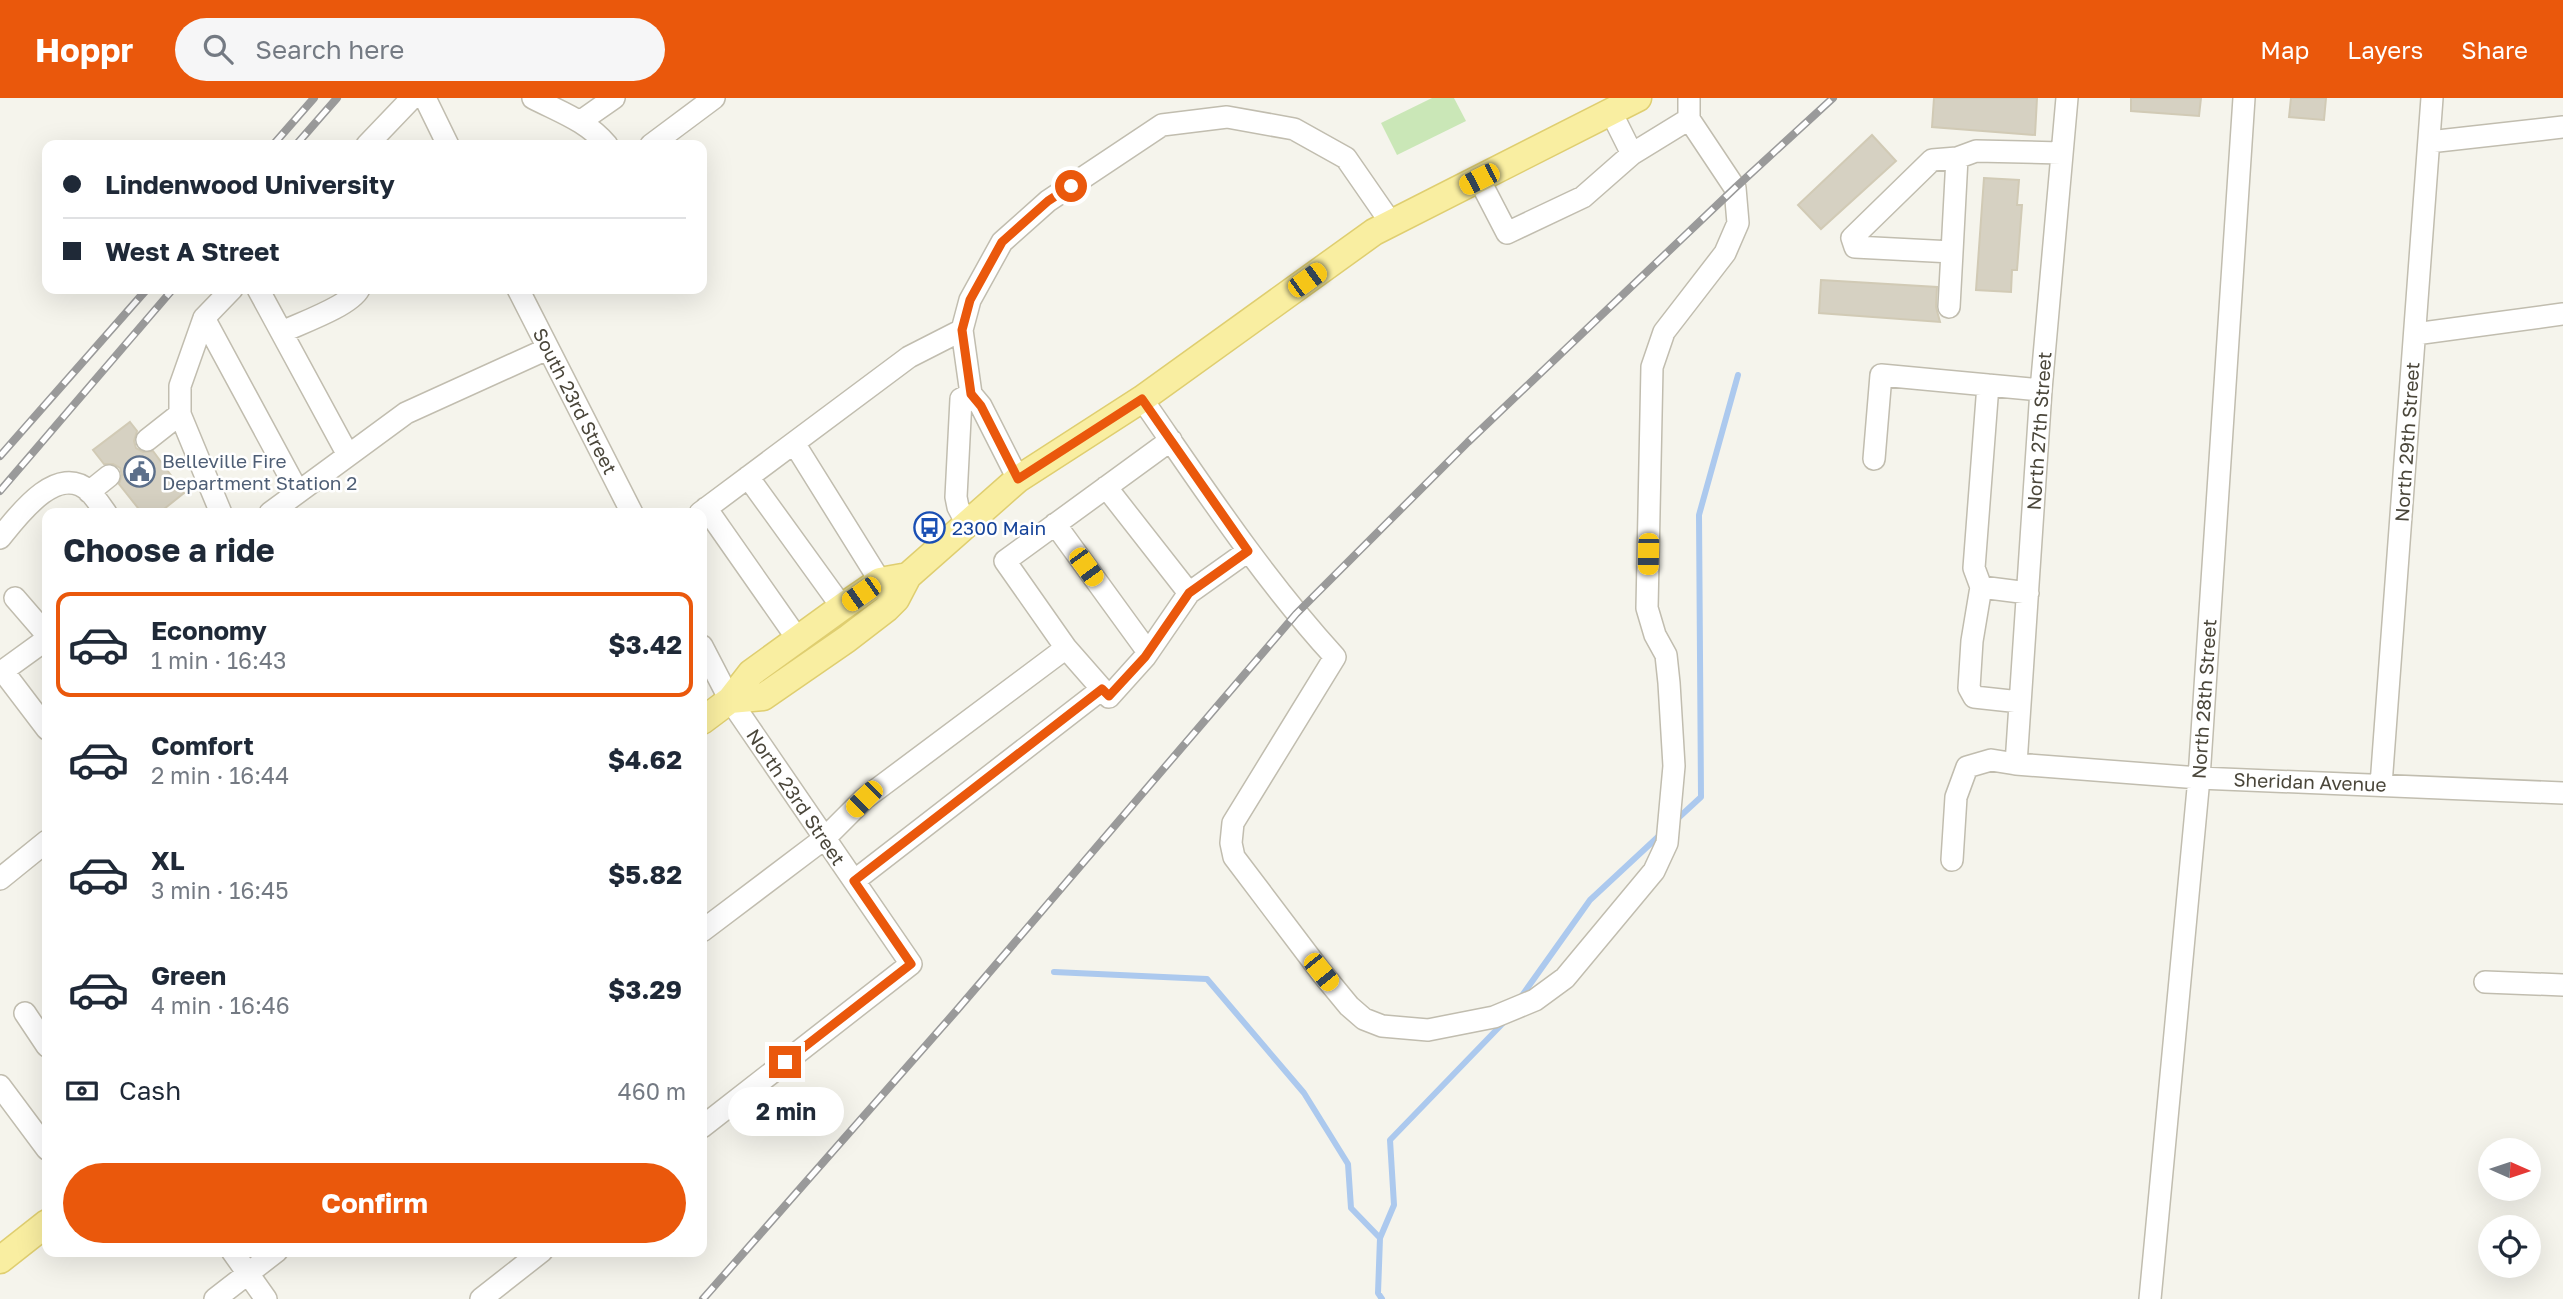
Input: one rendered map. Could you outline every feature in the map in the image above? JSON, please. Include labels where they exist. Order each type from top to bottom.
[{"type":"main road","points":[[730,700],[763,697],[805,669],[886,609],[896,599],[908,576],[1018,479],[1142,399],[1374,232],[1638,98]]},
{"type":"main road","points":[[707,717],[730,700],[751,673],[842,607],[880,581],[908,576]]},
{"type":"main road","points":[[0,1260],[42,1227]]},
{"type":"street","points":[[372,140],[412,98]]},
{"type":"street","points":[[425,98],[446,140]]},
{"type":"street","points":[[533,98],[581,121],[595,130],[603,140]]},
{"type":"street","points":[[581,121],[614,98]]},
{"type":"street","points":[[658,140],[714,98]]},
{"type":"street","name":"North 27th Street","points":[[2016,764],[2041,390],[2067,98]]},
{"type":"street","name":"North 28th Street","points":[[2150,1299],[2199,778],[2244,98]]},
{"type":"street","name":"North 29th Street","points":[[2381,785],[2432,98]]},
{"type":"street","points":[[1142,399],[1248,551],[1296,614],[1335,657],[1233,823],[1231,843],[1234,857],[1321,972],[1349,1006],[1364,1019],[1382,1026],[1428,1030],[1494,1017],[1535,1000],[1565,978],[1654,871],[1667,843],[1674,766],[1669,683],[1666,655],[1655,635],[1647,608],[1652,367],[1664,332],[1725,253],[1738,223],[1735,188],[1689,109],[1583,197],[1507,233],[1479,179]]},
{"type":"street","points":[[1611,111],[1632,154]]},
{"type":"street","points":[[1018,479],[981,406],[971,394],[962,330],[970,300],[1002,242],[1048,201],[1162,125],[1227,117],[1294,129],[1346,158],[1391,223]]},
{"type":"street","points":[[2429,142],[2563,127]]},
{"type":"street","points":[[1952,252],[1855,247],[1852,239],[1932,160],[1957,158],[1976,151],[2062,153]]},
{"type":"street","points":[[1949,307],[1957,158]]},
{"type":"street","points":[[219,508],[180,414],[180,386],[204,318],[227,294]]},
{"type":"street","points":[[261,294],[348,455]]},
{"type":"street","points":[[282,332],[346,302],[356,294]]},
{"type":"street","name":"South 23rd Street","points":[[520,294],[629,508]]},
{"type":"street","points":[[2415,334],[2563,314]]},
{"type":"street","points":[[204,318],[298,492]]},
{"type":"street","points":[[706,508],[909,357],[962,330]]},
{"type":"street","points":[[277,508],[406,413],[547,349]]},
{"type":"street","points":[[1874,459],[1881,375],[2041,390]]},
{"type":"street","points":[[1988,385],[1974,568],[1981,587],[1972,641],[1969,688],[1974,697],[2020,702]]},
{"type":"street","points":[[967,524],[956,497],[961,399],[971,394]]},
{"type":"street","points":[[147,440],[180,414]]},
{"type":"street","points":[[1171,440],[1004,561],[1066,648],[1109,696],[1148,652],[1189,593],[1248,551]]},
{"type":"street","points":[[794,443],[880,581]]},
{"type":"street","points":[[89,490],[109,476]]},
{"type":"street","points":[[748,477],[842,607]]},
{"type":"street","points":[[0,538],[30,501],[54,486],[72,482],[89,490],[102,508]]},
{"type":"street","points":[[1106,487],[1189,593]]},
{"type":"street","points":[[707,515],[799,640]]},
{"type":"street","points":[[1055,524],[1148,652]]},
{"type":"street","points":[[1981,587],[2028,593]]},
{"type":"street","points":[[15,598],[42,631]]},
{"type":"street","points":[[42,641],[1,672],[42,723]]},
{"type":"street","points":[[707,927],[825,838],[864,799],[1066,648]]},
{"type":"street","points":[[707,656],[730,700]]},
{"type":"street","points":[[854,881],[1102,689]]},
{"type":"street","name":"North 23rd Street","points":[[707,1123],[911,964],[730,700]]},
{"type":"street","name":"Sheridan Avenue","points":[[1952,860],[1956,797],[1967,766],[1991,760],[2199,778],[2563,793]]},
{"type":"street","points":[[0,879],[42,845]]},
{"type":"street","points":[[2485,982],[2563,985]]},
{"type":"street","points":[[25,1013],[42,1038]]},
{"type":"street","points":[[0,1086],[42,1142]]},
{"type":"street","points":[[236,1257],[267,1299]]},
{"type":"street","points":[[215,1299],[270,1257]]},
{"type":"street","points":[[481,1299],[534,1257]]},
{"type":"green space","points":[[1432,98],[1454,98],[1466,121],[1397,155],[1381,123]]},
{"type":"building","points":[[1934,98],[2037,98],[2035,135],[1932,127]]},
{"type":"building","points":[[2131,98],[2201,98],[2199,116],[2131,111]]},
{"type":"building","points":[[2291,98],[2326,98],[2324,120],[2289,117]]},
{"type":"building","points":[[1872,135],[1896,161],[1821,229],[1798,205]]},
{"type":"building","points":[[1984,178],[2019,180],[2017,205],[2022,205],[2017,270],[2012,270],[2011,292],[1976,290]]},
{"type":"building","points":[[1821,280],[1937,287],[1936,307],[1940,322],[1819,313]]},
{"type":"building","name":"Belleville Fire Department Station 2","points":[[130,422],[137,431],[134,441],[136,448],[143,452],[153,451],[184,493],[165,508],[138,508],[119,484],[122,475],[120,468],[113,464],[104,464],[93,450]]},
{"type":"waterway","points":[[1675,821],[1701,797],[1699,515],[1738,375]]},
{"type":"waterway","points":[[1521,997],[1590,900],[1661,834]]},
{"type":"waterway","points":[[1054,972],[1207,979],[1304,1093],[1348,1164],[1351,1208],[1380,1238],[1378,1293],[1382,1299]]},
{"type":"waterway","points":[[1380,1238],[1394,1205],[1390,1140],[1505,1021]]},
{"type":"railway","points":[[277,140],[314,98]]},
{"type":"railway","points":[[300,140],[337,98]]},
{"type":"railway","points":[[703,1299],[957,1010],[1296,614],[1468,442],[1833,98]]},
{"type":"railway","points":[[0,456],[143,294]]},
{"type":"railway","points":[[0,491],[169,294]]},
{"type":"place","name":"Belleville Fire Department Station 2","points":[[139,472]]},
{"type":"place","name":"2300 Main","points":[[929,528]]},
{"type":"route","points":[[785,1062],[911,964],[854,881],[1102,689],[1109,696],[1145,657],[1189,593],[1248,551],[1142,399],[1018,479],[981,406],[971,394],[962,330],[970,300],[1002,242],[1048,201],[1071,186]]}]
